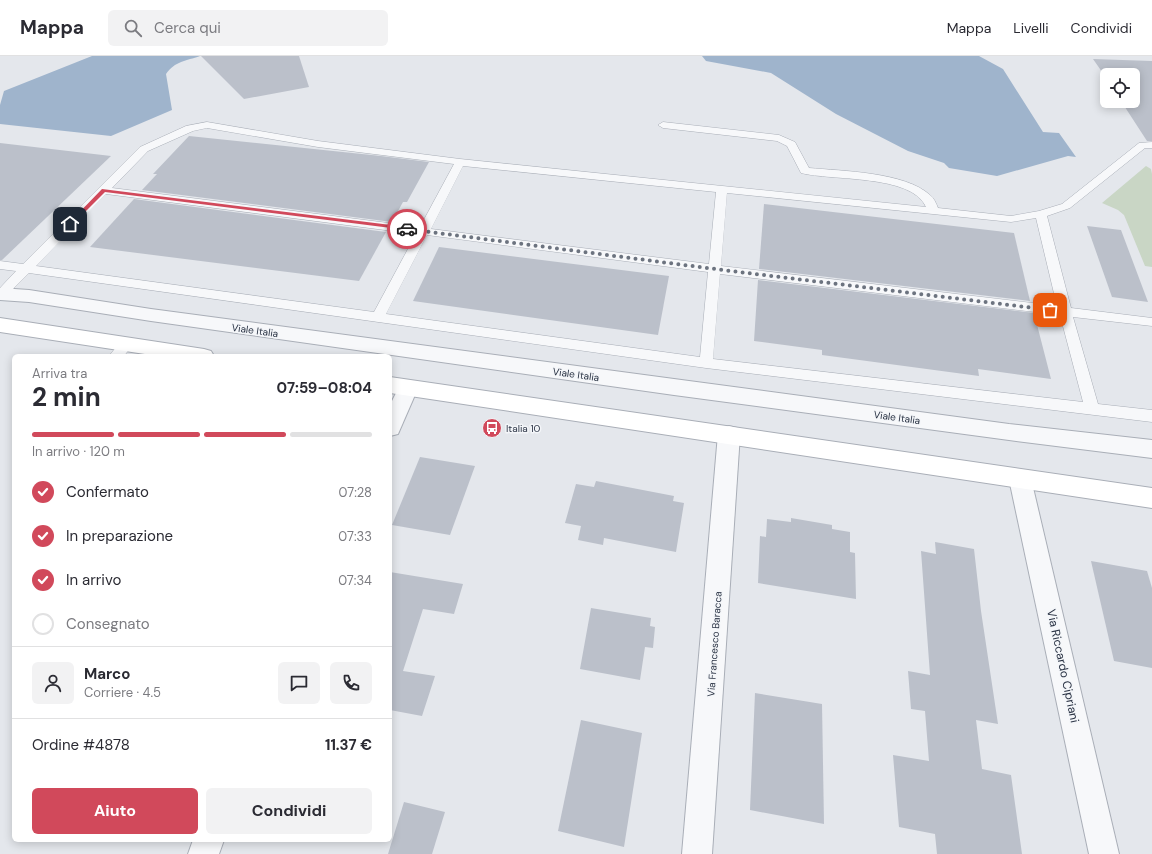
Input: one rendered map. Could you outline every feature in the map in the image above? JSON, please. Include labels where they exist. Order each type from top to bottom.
[{"type":"main road","points":[[0,326],[121,350],[176,354]]},
{"type":"main road","points":[[399,386],[1152,498]]},
{"type":"street","name":"Viale Italia","points":[[0,294],[29,296],[151,315],[424,353],[993,430],[1152,449]]},
{"type":"street","points":[[392,419],[399,386]]},
{"type":"street","name":"Via Francesco Baracca","points":[[697,854],[729,434]]},
{"type":"street","name":"Via Riccardo Cipriani","points":[[1020,479],[1104,854]]},
{"type":"street","points":[[203,854],[208,842]]},
{"type":"lane","points":[[0,294],[144,149],[190,128],[207,125],[318,144],[460,162],[1011,219],[1041,214],[1066,206],[1143,145],[1152,145]]},
{"type":"lane","points":[[662,125],[779,138],[791,144],[805,171],[900,184],[916,190],[927,199],[934,212]]},
{"type":"lane","points":[[378,317],[460,162]]},
{"type":"lane","points":[[706,363],[722,189]]},
{"type":"lane","points":[[104,190],[715,269],[1152,322]]},
{"type":"lane","points":[[1041,214],[1065,311],[1092,409]]},
{"type":"lane","points":[[0,265],[706,363],[1152,416]]},
{"type":"green space","points":[[1146,166],[1151,169],[1152,174],[1152,267],[1145,266],[1124,215],[1118,210],[1102,203]]},
{"type":"water","points":[[92,56],[200,56],[185,60],[173,66],[166,74],[172,110],[111,136],[0,124],[0,105],[4,91]]},
{"type":"water","points":[[702,56],[979,56],[1003,69],[1043,132],[1059,133],[1076,157],[1068,156],[997,176],[949,168],[944,163],[908,151],[836,114],[771,73],[706,61]]},
{"type":"building","points":[[201,56],[299,56],[309,87],[244,99]]},
{"type":"building","points":[[1093,59],[1152,61],[1152,141],[1147,141],[1126,108],[1140,108],[1140,68],[1100,69]]},
{"type":"building","points":[[189,136],[429,162],[407,202],[403,202],[392,222],[142,190],[157,174],[153,174]]},
{"type":"building","points":[[0,143],[111,156],[2,260],[0,260]]},
{"type":"building","points":[[134,199],[386,232],[359,281],[90,247]]},
{"type":"building","points":[[764,204],[1014,233],[1030,301],[759,269]]},
{"type":"building","points":[[1087,226],[1121,230],[1148,302],[1112,297]]},
{"type":"building","points":[[439,247],[669,276],[658,335],[413,301]]},
{"type":"building","points":[[758,280],[1034,313],[1051,379],[978,369],[979,376],[822,355],[822,350],[754,341]]},
{"type":"building","points":[[420,457],[475,466],[450,535],[392,525]]},
{"type":"building","points":[[596,481],[674,496],[673,501],[684,503],[676,552],[604,538],[603,545],[578,540],[581,526],[565,523],[576,484],[594,487]]},
{"type":"building","points":[[791,518],[832,525],[832,529],[850,532],[850,552],[855,553],[856,599],[758,583],[760,536],[766,537],[767,519],[791,522]]},
{"type":"building","points":[[935,542],[974,549],[981,611],[998,724],[976,720],[982,769],[1011,775],[1022,854],[937,854],[935,834],[899,827],[893,755],[929,761],[925,711],[911,709],[908,671],[930,675],[921,551],[936,554]]},
{"type":"building","points":[[1091,561],[1147,571],[1152,588],[1152,668],[1114,661]]},
{"type":"building","points":[[392,572],[463,584],[454,614],[423,609],[403,671],[435,676],[422,716],[392,710]]},
{"type":"building","points":[[591,608],[651,618],[650,626],[655,627],[653,648],[645,647],[640,680],[580,669]]},
{"type":"building","points":[[755,693],[822,704],[824,824],[750,810]]},
{"type":"building","points":[[581,720],[642,733],[624,847],[558,831]]},
{"type":"building","points":[[404,802],[445,812],[432,854],[388,854]]},
{"type":"way so far","points":[[407,229],[1050,310]]},
{"type":"place","name":"Italia 10","points":[[492,428]]},
{"type":"route","points":[[70,224],[104,190],[407,229]]}]
